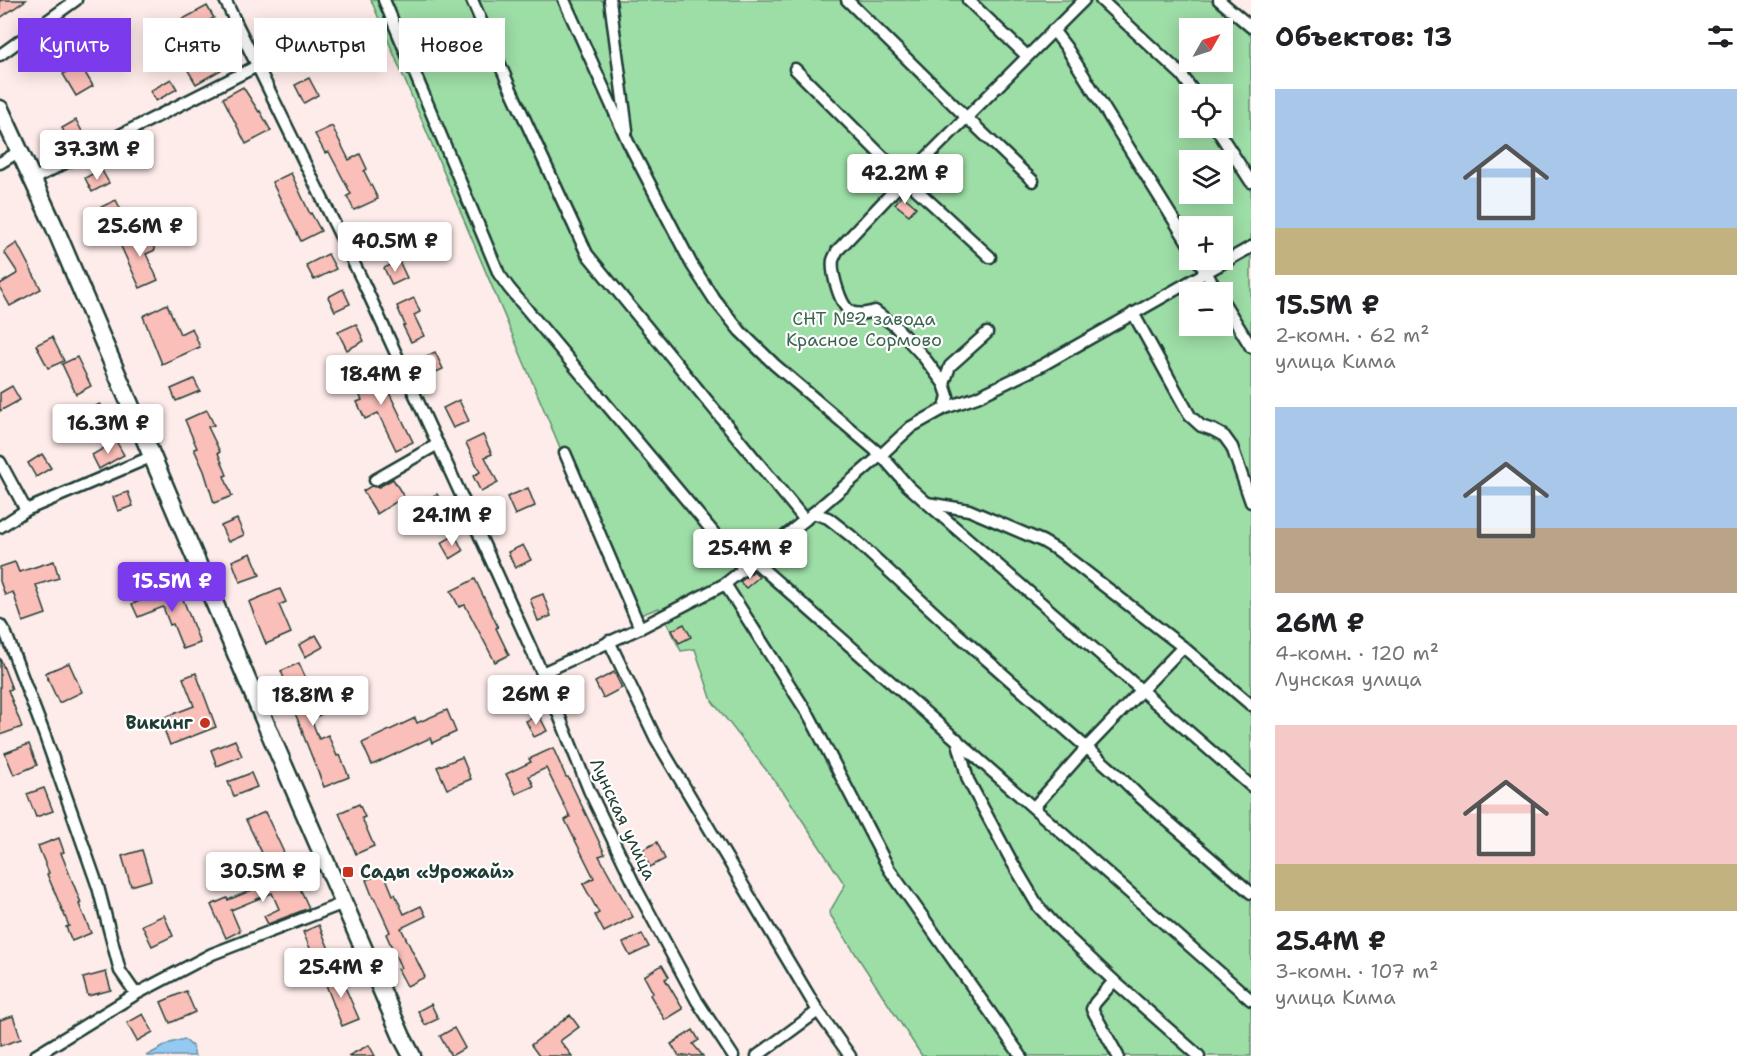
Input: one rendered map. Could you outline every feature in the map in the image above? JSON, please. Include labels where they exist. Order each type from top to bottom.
[{"type":"main road","points":[[0,109],[33,179],[274,743],[412,1056]]},
{"type":"street","points":[[0,55],[76,0]]},
{"type":"street","name":"Лунская улица","points":[[225,0],[254,60]]},
{"type":"street","points":[[384,0],[500,274],[508,288],[744,569]]},
{"type":"street","points":[[472,0],[587,254],[809,517],[828,518],[851,536],[953,630],[1251,893]]},
{"type":"street","points":[[564,0],[628,142],[692,266],[714,299],[740,331],[775,365],[881,455],[908,486],[927,503],[1251,786]]},
{"type":"street","points":[[610,0],[628,142]]},
{"type":"street","points":[[847,0],[1033,181]]},
{"type":"street","points":[[968,0],[1027,56]]},
{"type":"street","points":[[945,408],[948,396],[944,384],[922,355],[895,326],[875,311],[857,314],[847,308],[838,290],[833,271],[833,260],[837,251],[905,179],[1084,0]]},
{"type":"street","points":[[1101,0],[1182,75],[1188,84]]},
{"type":"street","points":[[1219,0],[1251,27]]},
{"type":"street","points":[[1053,30],[1066,47],[1179,228]]},
{"type":"street","points":[[33,179],[254,68]]},
{"type":"street","points":[[795,69],[905,179],[990,257]]},
{"type":"street","name":"Лунская улица","points":[[260,72],[363,282],[438,444],[542,673],[590,790],[637,890],[697,1001],[733,1056]]},
{"type":"street","points":[[1222,138],[1251,182]]},
{"type":"street","points":[[0,163],[20,151]]},
{"type":"street","points":[[542,673],[640,628],[725,584],[809,517],[911,427],[945,408],[977,397],[1041,366],[1251,247]]},
{"type":"street","points":[[1204,270],[1212,282]]},
{"type":"street","points":[[1133,313],[1190,416],[1201,426],[1224,436],[1232,447],[1251,502]]},
{"type":"street","points":[[1233,318],[1251,347]]},
{"type":"street","points":[[944,384],[950,366],[987,333]]},
{"type":"street","points":[[375,480],[438,444]]},
{"type":"street","points":[[565,453],[640,628]]},
{"type":"street","points":[[0,527],[26,510],[153,456]]},
{"type":"street","points":[[0,462],[26,510]]},
{"type":"street","points":[[927,503],[969,510],[1059,551],[1183,647],[1251,705]]},
{"type":"street","points":[[754,561],[1251,1000]]},
{"type":"street","points":[[725,584],[810,717],[889,869],[1021,1056]]},
{"type":"street","points":[[0,625],[6,634],[41,726],[91,865],[120,971],[136,994]]},
{"type":"street","points":[[609,641],[656,739],[818,1011],[850,1056]]},
{"type":"street","points":[[1034,807],[1086,748],[1183,647]]},
{"type":"street","points":[[957,738],[968,780],[1038,906],[1114,981],[1199,1056]]},
{"type":"street","points":[[35,1056],[136,994],[212,954],[344,903]]},
{"type":"street","points":[[1114,981],[1092,1009],[1118,1056]]},
{"type":"street","points":[[757,1056],[818,1011]]},
{"type":"green space","name":"СНТ №2 завода Красное Сормово","points":[[371,0],[1210,0],[1230,18],[1179,18],[1179,72],[1233,72],[1233,20],[1251,36],[1251,1056],[922,1056],[829,913],[845,885],[785,794],[712,701],[695,649],[681,651],[659,608],[632,618],[401,72],[505,72],[505,18],[399,18],[399,66],[387,38],[387,18],[379,18]]},
{"type":"water","points":[[184,1039],[192,1046],[195,1056],[146,1056],[170,1043]]},
{"type":"building","points":[[0,0],[26,0],[0,18]]},
{"type":"building","points":[[207,6],[214,18],[185,18]]},
{"type":"building","points":[[85,72],[93,86],[76,96],[63,74]]},
{"type":"building","points":[[189,72],[217,72],[196,84]]},
{"type":"building","points":[[309,78],[318,95],[304,103],[295,85]]},
{"type":"building","points":[[171,79],[177,89],[156,101],[150,91]]},
{"type":"building","points":[[243,87],[271,131],[246,144],[223,98]]},
{"type":"building","points":[[76,120],[87,141],[73,148],[62,128]]},
{"type":"building","points":[[332,126],[349,160],[360,154],[367,169],[364,171],[378,199],[354,210],[347,196],[351,194],[329,152],[325,153],[315,134]]},
{"type":"building","points":[[101,169],[109,183],[92,192],[85,178]]},
{"type":"building","points":[[291,173],[310,214],[321,231],[301,241],[272,182]]},
{"type":"building","points":[[902,195],[916,207],[909,215],[895,204]]},
{"type":"building","points":[[116,200],[124,216],[109,224],[101,207]]},
{"type":"building","points":[[146,230],[155,250],[146,254],[158,280],[140,288],[119,242]]},
{"type":"building","points":[[17,243],[41,289],[10,306],[0,284],[18,273],[4,252]]},
{"type":"building","points":[[328,254],[336,269],[314,280],[306,265]]},
{"type":"building","points":[[399,261],[407,278],[392,285],[384,268]]},
{"type":"building","points":[[343,289],[350,304],[335,311],[328,297]]},
{"type":"building","points":[[414,298],[420,312],[414,315],[424,336],[411,342],[397,306]]},
{"type":"building","points":[[167,304],[180,334],[192,328],[200,347],[162,364],[143,316]]},
{"type":"building","points":[[356,324],[364,341],[347,350],[338,332]]},
{"type":"building","points":[[52,337],[64,361],[48,368],[36,345]]},
{"type":"building","points":[[435,352],[443,369],[425,377],[418,360]]},
{"type":"building","points":[[77,357],[91,386],[76,394],[62,364]]},
{"type":"building","points":[[376,366],[413,442],[396,450],[378,413],[365,419],[357,402],[362,400],[351,378]]},
{"type":"building","points":[[194,379],[200,391],[176,401],[171,389]]},
{"type":"building","points":[[12,386],[20,400],[0,411],[0,393]]},
{"type":"building","points":[[459,400],[469,421],[453,428],[443,408]]},
{"type":"building","points":[[100,404],[107,419],[87,429],[80,413]]},
{"type":"building","points":[[207,410],[214,425],[208,427],[220,452],[218,453],[227,475],[224,476],[232,496],[214,503],[194,449],[197,448],[185,420]]},
{"type":"building","points":[[483,435],[492,454],[485,457],[498,483],[481,492],[473,476],[480,472],[466,443]]},
{"type":"building","points":[[116,441],[124,455],[99,469],[92,455]]},
{"type":"building","points":[[42,454],[51,468],[36,477],[28,463]]},
{"type":"building","points":[[393,479],[404,497],[377,514],[363,491],[371,486],[379,487]]},
{"type":"building","points":[[528,488],[535,506],[515,515],[507,497]]},
{"type":"building","points":[[128,492],[133,506],[118,511],[113,497]]},
{"type":"building","points":[[437,494],[448,514],[429,525],[418,504]]},
{"type":"building","points":[[237,519],[244,535],[228,542],[221,526]]},
{"type":"building","points":[[455,535],[463,551],[450,559],[441,543]]},
{"type":"building","points":[[523,545],[531,560],[515,568],[508,552]]},
{"type":"building","points":[[251,553],[260,575],[240,582],[232,561]]},
{"type":"building","points":[[54,561],[59,578],[36,585],[46,614],[23,622],[13,592],[5,595],[0,581],[0,567],[15,562],[19,572]]},
{"type":"building","points":[[754,571],[759,577],[746,588],[740,582]]},
{"type":"building","points":[[475,579],[509,655],[495,662],[465,605],[459,607],[451,591]]},
{"type":"building","points":[[180,584],[185,598],[183,599],[200,643],[183,649],[163,607],[138,617],[132,604]]},
{"type":"building","points":[[280,589],[286,602],[279,605],[291,633],[266,644],[249,602]]},
{"type":"building","points":[[543,594],[551,616],[538,621],[530,599]]},
{"type":"building","points":[[684,624],[691,637],[679,643],[672,630]]},
{"type":"building","points":[[316,635],[323,647],[305,657],[299,645]]},
{"type":"building","points":[[0,658],[12,689],[8,690],[22,727],[0,735]]},
{"type":"building","points":[[69,663],[82,692],[59,703],[45,673]]},
{"type":"building","points":[[299,663],[322,714],[311,719],[319,739],[328,735],[349,777],[324,787],[288,697],[291,695],[281,671]]},
{"type":"building","points":[[614,672],[622,688],[603,698],[595,682]]},
{"type":"building","points":[[196,673],[216,727],[170,745],[160,719],[194,706],[183,678]]},
{"type":"building","points":[[527,679],[534,693],[518,700],[511,686]]},
{"type":"building","points":[[447,710],[456,732],[432,743],[430,738],[372,765],[362,743],[415,718],[417,723]]},
{"type":"building","points":[[539,715],[547,731],[534,737],[526,721]]},
{"type":"building","points":[[235,740],[242,756],[217,766],[211,750]]},
{"type":"building","points":[[29,744],[37,765],[14,775],[5,753]]},
{"type":"building","points":[[553,748],[605,854],[599,856],[633,917],[604,932],[595,915],[599,913],[583,884],[594,878],[565,820],[570,817],[546,768],[529,776],[534,786],[516,794],[506,774],[531,762],[529,759]]},
{"type":"building","points":[[462,757],[471,779],[447,789],[437,767]]},
{"type":"building","points":[[251,773],[257,787],[234,796],[228,782]]},
{"type":"building","points":[[44,788],[53,811],[36,817],[27,794]]},
{"type":"building","points":[[359,804],[365,817],[362,818],[374,846],[356,854],[339,813]]},
{"type":"building","points":[[265,812],[286,857],[268,865],[246,820]]},
{"type":"building","points":[[59,838],[64,852],[61,853],[91,933],[72,941],[66,927],[69,926],[38,846]]},
{"type":"building","points":[[657,842],[665,859],[650,867],[642,850]]},
{"type":"building","points":[[142,850],[151,880],[131,886],[122,856]]},
{"type":"building","points":[[293,873],[309,908],[268,924],[264,916],[279,909],[272,893],[231,910],[240,931],[226,938],[211,905]]},
{"type":"building","points":[[384,873],[404,914],[421,906],[426,916],[401,928],[425,977],[407,986],[398,969],[401,968],[386,934],[390,932],[366,880]]},
{"type":"building","points":[[164,915],[173,936],[152,946],[142,925]]},
{"type":"building","points":[[319,925],[331,954],[315,960],[303,932]]},
{"type":"building","points":[[642,934],[649,947],[630,956],[623,943]]},
{"type":"building","points":[[662,965],[669,977],[665,979],[683,1009],[665,1020],[650,995],[653,993],[644,976]]},
{"type":"building","points":[[338,971],[359,1019],[342,1026],[323,977]]},
{"type":"building","points":[[106,972],[111,990],[88,996],[83,978]]},
{"type":"building","points":[[186,991],[195,1012],[170,1023],[161,1002]]},
{"type":"building","points":[[431,1004],[438,1019],[425,1025],[418,1011]]},
{"type":"building","points":[[143,1014],[153,1032],[137,1041],[127,1023]]},
{"type":"building","points":[[570,1015],[579,1027],[560,1041],[572,1056],[539,1056],[531,1045]]},
{"type":"building","points":[[13,1016],[21,1039],[0,1046],[0,1020]]},
{"type":"building","points":[[454,1028],[465,1048],[451,1056],[440,1036]]},
{"type":"building","points":[[693,1030],[699,1040],[693,1044],[703,1056],[679,1056],[671,1044]]},
{"type":"building","points":[[369,1045],[375,1056],[348,1056]]},
{"type":"place","name":"Викинг","points":[[205,723]]},
{"type":"place","name":"Сады «Урожай»","points":[[348,872]]}]
